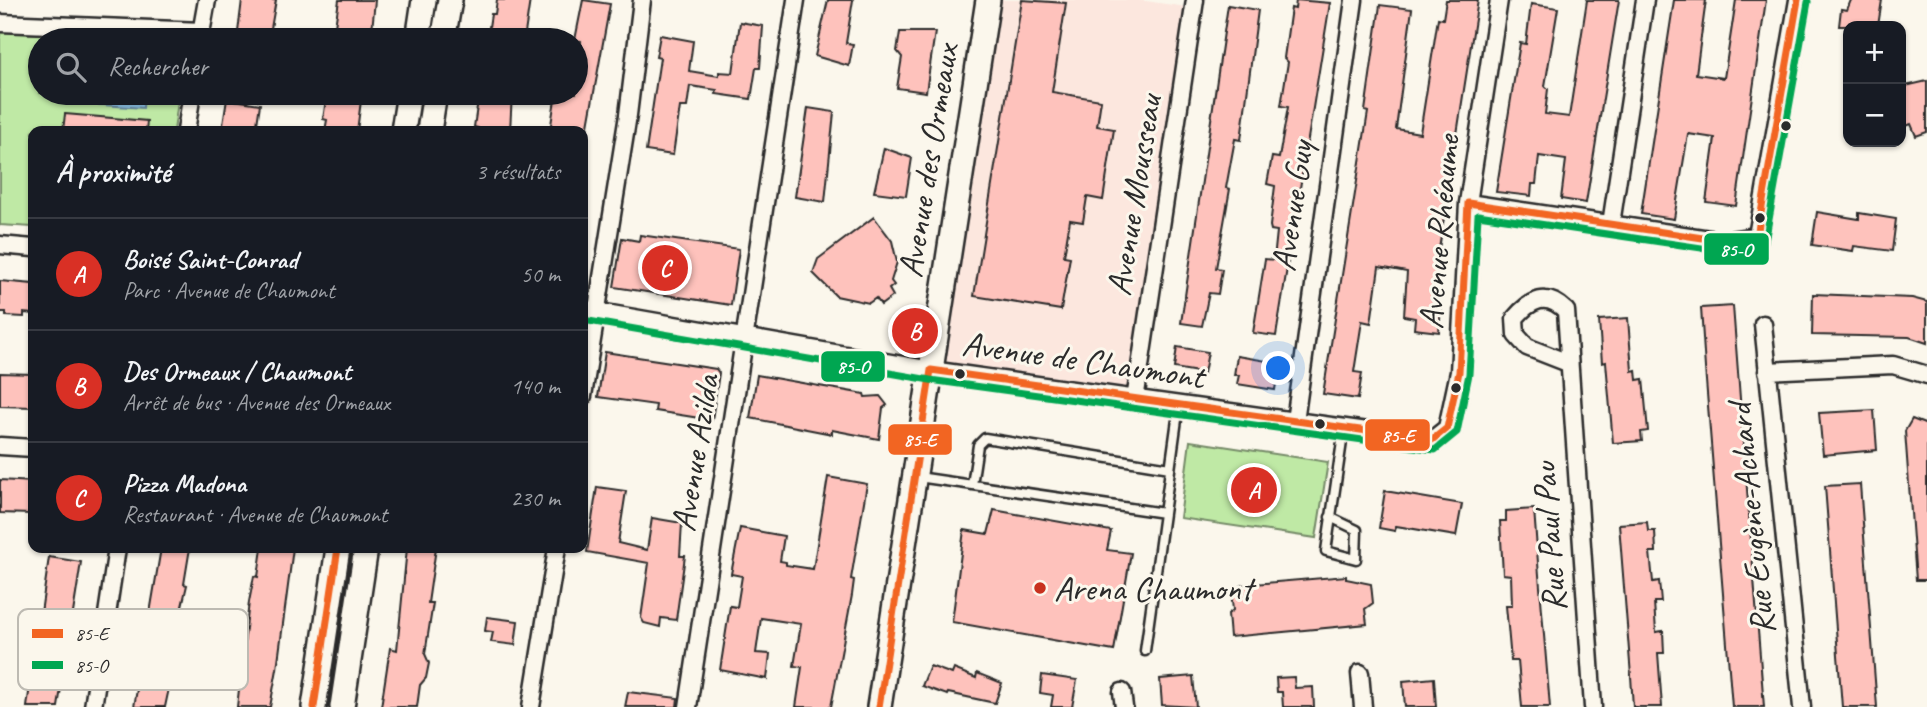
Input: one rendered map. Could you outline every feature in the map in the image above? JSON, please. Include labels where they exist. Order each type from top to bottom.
[{"type":"street","points":[[202,28],[207,0]]},
{"type":"street","points":[[420,28],[424,0]]},
{"type":"street","points":[[445,28],[450,0]]},
{"type":"street","points":[[588,335],[590,310],[628,115],[642,0]]},
{"type":"street","name":"Avenue Azilda","points":[[688,707],[796,0]]},
{"type":"street","name":"Avenue des Ormeaux","points":[[879,707],[988,0]]},
{"type":"street","name":"Avenue Mousseau","points":[[1135,400],[1195,0]]},
{"type":"street","name":"Avenue Guy","points":[[1296,421],[1354,0]]},
{"type":"street","name":"Avenue Rhéaume","points":[[1447,428],[1459,372],[1468,203],[1499,0]]},
{"type":"street","points":[[1611,224],[1645,0]]},
{"type":"street","points":[[1468,203],[1723,242],[1757,236],[1798,0]]},
{"type":"street","points":[[0,23],[84,28]]},
{"type":"street","points":[[187,126],[190,105]]},
{"type":"street","points":[[404,126],[407,105]]},
{"type":"street","points":[[430,126],[433,105]]},
{"type":"street","points":[[0,245],[28,248]]},
{"type":"street","name":"Avenue de Chaumont","points":[[590,310],[931,370],[1135,400],[1432,440],[1447,428]]},
{"type":"street","name":"Rue Eugène-Achard","points":[[1763,324],[1802,707]]},
{"type":"street","name":"Rue Paul Pau","points":[[1568,363],[1593,707]]},
{"type":"street","points":[[1767,371],[1893,365],[1927,375]]},
{"type":"street","points":[[0,446],[28,448]]},
{"type":"street","points":[[108,609],[116,553]]},
{"type":"street","points":[[314,707],[337,553]]},
{"type":"street","points":[[342,707],[365,553]]},
{"type":"street","points":[[531,707],[556,553]]},
{"type":"street","points":[[1360,673],[1363,707]]},
{"type":"lane","points":[[1145,651],[1179,405]]},
{"type":"lane","points":[[1330,517],[1356,530],[1356,559],[1326,551],[1330,517],[1344,428]]},
{"type":"lane","points":[[972,485],[978,445],[985,438],[1170,468]]},
{"type":"lane","points":[[914,477],[1164,513]]},
{"type":"shaded area","points":[[989,0],[1139,0],[1193,8],[1131,400],[938,368]]},
{"type":"green space","points":[[0,32],[28,33],[28,105],[177,105],[175,126],[28,126],[28,227],[0,225]]},
{"type":"green space","points":[[1190,441],[1328,462],[1316,538],[1180,518]]},
{"type":"water","points":[[103,105],[143,105],[143,108]]},
{"type":"building","points":[[242,0],[276,0],[271,28],[238,28]]},
{"type":"building","points":[[339,0],[375,0],[372,28],[335,28]]},
{"type":"building","points":[[497,0],[530,0],[526,28],[489,28],[491,14],[495,14]]},
{"type":"building","points":[[583,0],[610,4],[588,126],[551,126],[554,105],[588,105],[588,28],[577,28]]},
{"type":"building","points":[[828,0],[853,0],[846,43],[853,44],[849,66],[815,56]]},
{"type":"building","points":[[1022,0],[1066,3],[1052,92],[1101,100],[1097,126],[1114,129],[1103,200],[1087,197],[1083,222],[1070,220],[1064,256],[1070,257],[1061,310],[974,296]]},
{"type":"building","points":[[1296,0],[1330,3],[1276,336],[1253,333],[1265,259],[1274,260],[1277,231],[1271,230],[1270,226],[1275,186],[1267,184],[1272,157],[1279,158],[1288,107],[1281,106],[1288,62],[1284,58],[1291,8],[1295,9]]},
{"type":"building","points":[[1446,0],[1478,0],[1437,262],[1436,271],[1440,271],[1435,307],[1441,308],[1439,332],[1414,329],[1415,318],[1404,316],[1407,272],[1379,267],[1371,323],[1362,321],[1354,372],[1362,373],[1358,399],[1323,394],[1368,112],[1365,111],[1380,5],[1412,9],[1396,129],[1420,133],[1438,18],[1443,19]]},
{"type":"building","points":[[1587,0],[1619,0],[1586,203],[1561,199],[1566,160],[1539,156],[1536,184],[1532,184],[1531,196],[1496,192],[1520,43],[1526,44],[1531,4],[1558,8],[1545,86],[1548,89],[1545,114],[1569,117]]},
{"type":"building","points":[[1674,0],[1706,0],[1696,74],[1724,78],[1736,0],[1766,0],[1736,206],[1706,202],[1715,138],[1688,134],[1674,219],[1641,214]]},
{"type":"building","points":[[1851,0],[1882,0],[1879,21],[1843,21],[1843,26],[1839,26],[1841,9],[1847,10]]},
{"type":"building","points":[[1228,5],[1258,10],[1241,140],[1235,139],[1226,188],[1230,189],[1216,268],[1222,269],[1218,294],[1209,293],[1202,326],[1181,323]]},
{"type":"building","points":[[740,22],[763,26],[760,68],[756,68],[751,99],[716,94],[717,90],[690,86],[687,107],[680,107],[673,155],[646,151],[660,58],[656,57],[660,35],[693,41],[689,71],[719,76],[719,72],[733,73]]},
{"type":"building","points":[[900,32],[935,32],[926,92],[897,88],[902,57],[897,51]]},
{"type":"building","points":[[1927,81],[1927,132],[1916,136],[1911,124],[1906,126],[1906,86]]},
{"type":"building","points":[[226,105],[260,105],[257,126],[223,126]]},
{"type":"building","points":[[325,105],[360,105],[358,126],[326,126],[327,120],[323,119]]},
{"type":"building","points":[[477,105],[511,105],[510,126],[474,126]]},
{"type":"building","points":[[808,108],[834,112],[825,202],[795,197]]},
{"type":"building","points":[[65,114],[147,121],[146,126],[64,126]]},
{"type":"building","points":[[884,148],[912,158],[906,196],[874,192]]},
{"type":"building","points":[[1817,212],[1859,219],[1859,213],[1896,219],[1892,251],[1854,246],[1853,251],[1812,245]]},
{"type":"building","points":[[874,217],[892,241],[897,262],[891,281],[894,285],[889,289],[893,296],[881,305],[876,298],[869,303],[836,296],[813,273],[818,259]]},
{"type":"building","points":[[640,235],[739,249],[731,305],[614,287],[622,238],[639,241]]},
{"type":"building","points":[[0,281],[28,284],[28,313],[24,313],[24,317],[6,316],[6,312],[0,312]]},
{"type":"building","points":[[1813,294],[1912,298],[1927,302],[1927,343],[1909,337],[1812,335]]},
{"type":"building","points":[[1733,306],[1764,707],[1732,707],[1705,368],[1701,308]]},
{"type":"building","points":[[1628,318],[1632,371],[1636,370],[1637,380],[1643,379],[1648,431],[1641,432],[1642,441],[1613,443],[1606,362],[1602,363],[1599,320]]},
{"type":"building","points":[[1177,347],[1208,352],[1204,373],[1174,368]]},
{"type":"building","points":[[605,352],[716,369],[719,373],[712,420],[655,411],[656,405],[598,397]]},
{"type":"building","points":[[1237,356],[1279,363],[1275,390],[1237,384],[1239,375],[1234,375]]},
{"type":"building","points":[[0,373],[28,374],[28,407],[0,406]]},
{"type":"building","points":[[757,375],[864,394],[865,397],[880,396],[887,405],[883,408],[879,439],[832,430],[832,434],[750,418]]},
{"type":"building","points":[[1874,410],[1877,450],[1823,455],[1819,413]]},
{"type":"building","points":[[1912,419],[1927,425],[1927,580],[1916,580],[1905,431]]},
{"type":"building","points":[[828,477],[867,484],[851,579],[854,580],[852,595],[831,707],[796,707],[802,667],[794,666],[801,624],[761,618],[756,653],[770,654],[767,679],[720,670],[730,606],[737,607],[742,576],[731,574],[740,528],[784,536],[780,561],[786,562],[786,565],[813,569]]},
{"type":"building","points":[[0,480],[28,482],[28,514],[0,513]]},
{"type":"building","points":[[1860,484],[1877,707],[1842,707],[1825,486]]},
{"type":"building","points":[[597,487],[626,491],[618,543],[647,550],[652,518],[682,523],[680,556],[685,556],[676,620],[661,618],[660,627],[644,623],[641,618],[649,563],[588,552]]},
{"type":"building","points":[[1385,491],[1462,504],[1456,536],[1396,526],[1395,531],[1379,528]]},
{"type":"building","points":[[1534,509],[1550,707],[1522,707],[1518,661],[1511,661],[1506,606],[1512,606],[1511,575],[1503,574],[1500,521],[1506,521],[1506,511]]},
{"type":"building","name":"Arena Chaumont","points":[[994,510],[1111,531],[1107,550],[1131,553],[1114,651],[952,622],[964,530],[988,534]]},
{"type":"building","points":[[1647,522],[1648,531],[1655,531],[1656,552],[1650,552],[1653,582],[1659,581],[1661,602],[1654,602],[1656,632],[1663,631],[1664,653],[1658,653],[1662,707],[1633,707],[1619,524]]},
{"type":"building","points":[[160,553],[189,553],[184,584],[187,585],[181,609],[151,609]]},
{"type":"building","points":[[261,553],[292,553],[270,707],[237,707],[239,690],[248,690],[248,611],[254,576],[258,577]]},
{"type":"building","points":[[407,553],[435,553],[428,603],[433,603],[425,654],[429,663],[426,678],[420,685],[417,707],[381,707],[390,648],[397,650]]},
{"type":"building","points":[[49,557],[81,562],[74,609],[42,609]]},
{"type":"building","points":[[1346,576],[1346,579],[1371,584],[1373,603],[1365,609],[1367,624],[1230,637],[1228,614],[1233,610],[1231,591],[1243,585]]},
{"type":"building","points":[[487,617],[518,621],[515,645],[491,642],[493,632],[485,631]]},
{"type":"building","points":[[930,666],[952,674],[954,669],[976,678],[977,673],[1002,683],[995,703],[948,693],[947,695],[922,686]]},
{"type":"building","points":[[1042,675],[1077,680],[1072,707],[1051,707],[1053,695],[1040,693]]},
{"type":"building","points":[[1193,676],[1196,707],[1162,705],[1160,679]]},
{"type":"building","points":[[1294,677],[1295,688],[1313,687],[1314,707],[1283,707],[1282,692],[1277,692],[1276,678]]},
{"type":"building","points":[[1434,678],[1436,707],[1405,707],[1403,681]]},
{"type":"building","points":[[29,690],[61,690],[58,707],[27,707]]},
{"type":"building","points":[[137,690],[169,690],[165,707],[134,707]]},
{"type":"building","points":[[628,692],[678,698],[677,707],[625,707]]},
{"type":"transit line","name":"85-E","points":[[879,707],[931,370],[1432,440],[1447,428],[1459,372],[1468,203],[1723,241],[1757,236],[1798,0]]},
{"type":"transit line","name":"85-O","points":[[588,321],[930,380],[1435,450],[1457,432],[1469,374],[1478,215],[1722,251],[1760,246],[1765,242],[1808,2]]},
{"type":"transit line","name":"85-E","points":[[314,707],[337,553]]},
{"type":"place","name":"Pizza Madona","points":[[665,268]]},
{"type":"place","name":"Des Ormeaux / Chaumont","points":[[915,331]]},
{"type":"place","name":"Boisé Saint-Conrad","points":[[1254,490]]},
{"type":"place","name":"Arena Chaumont","points":[[1040,588]]}]
